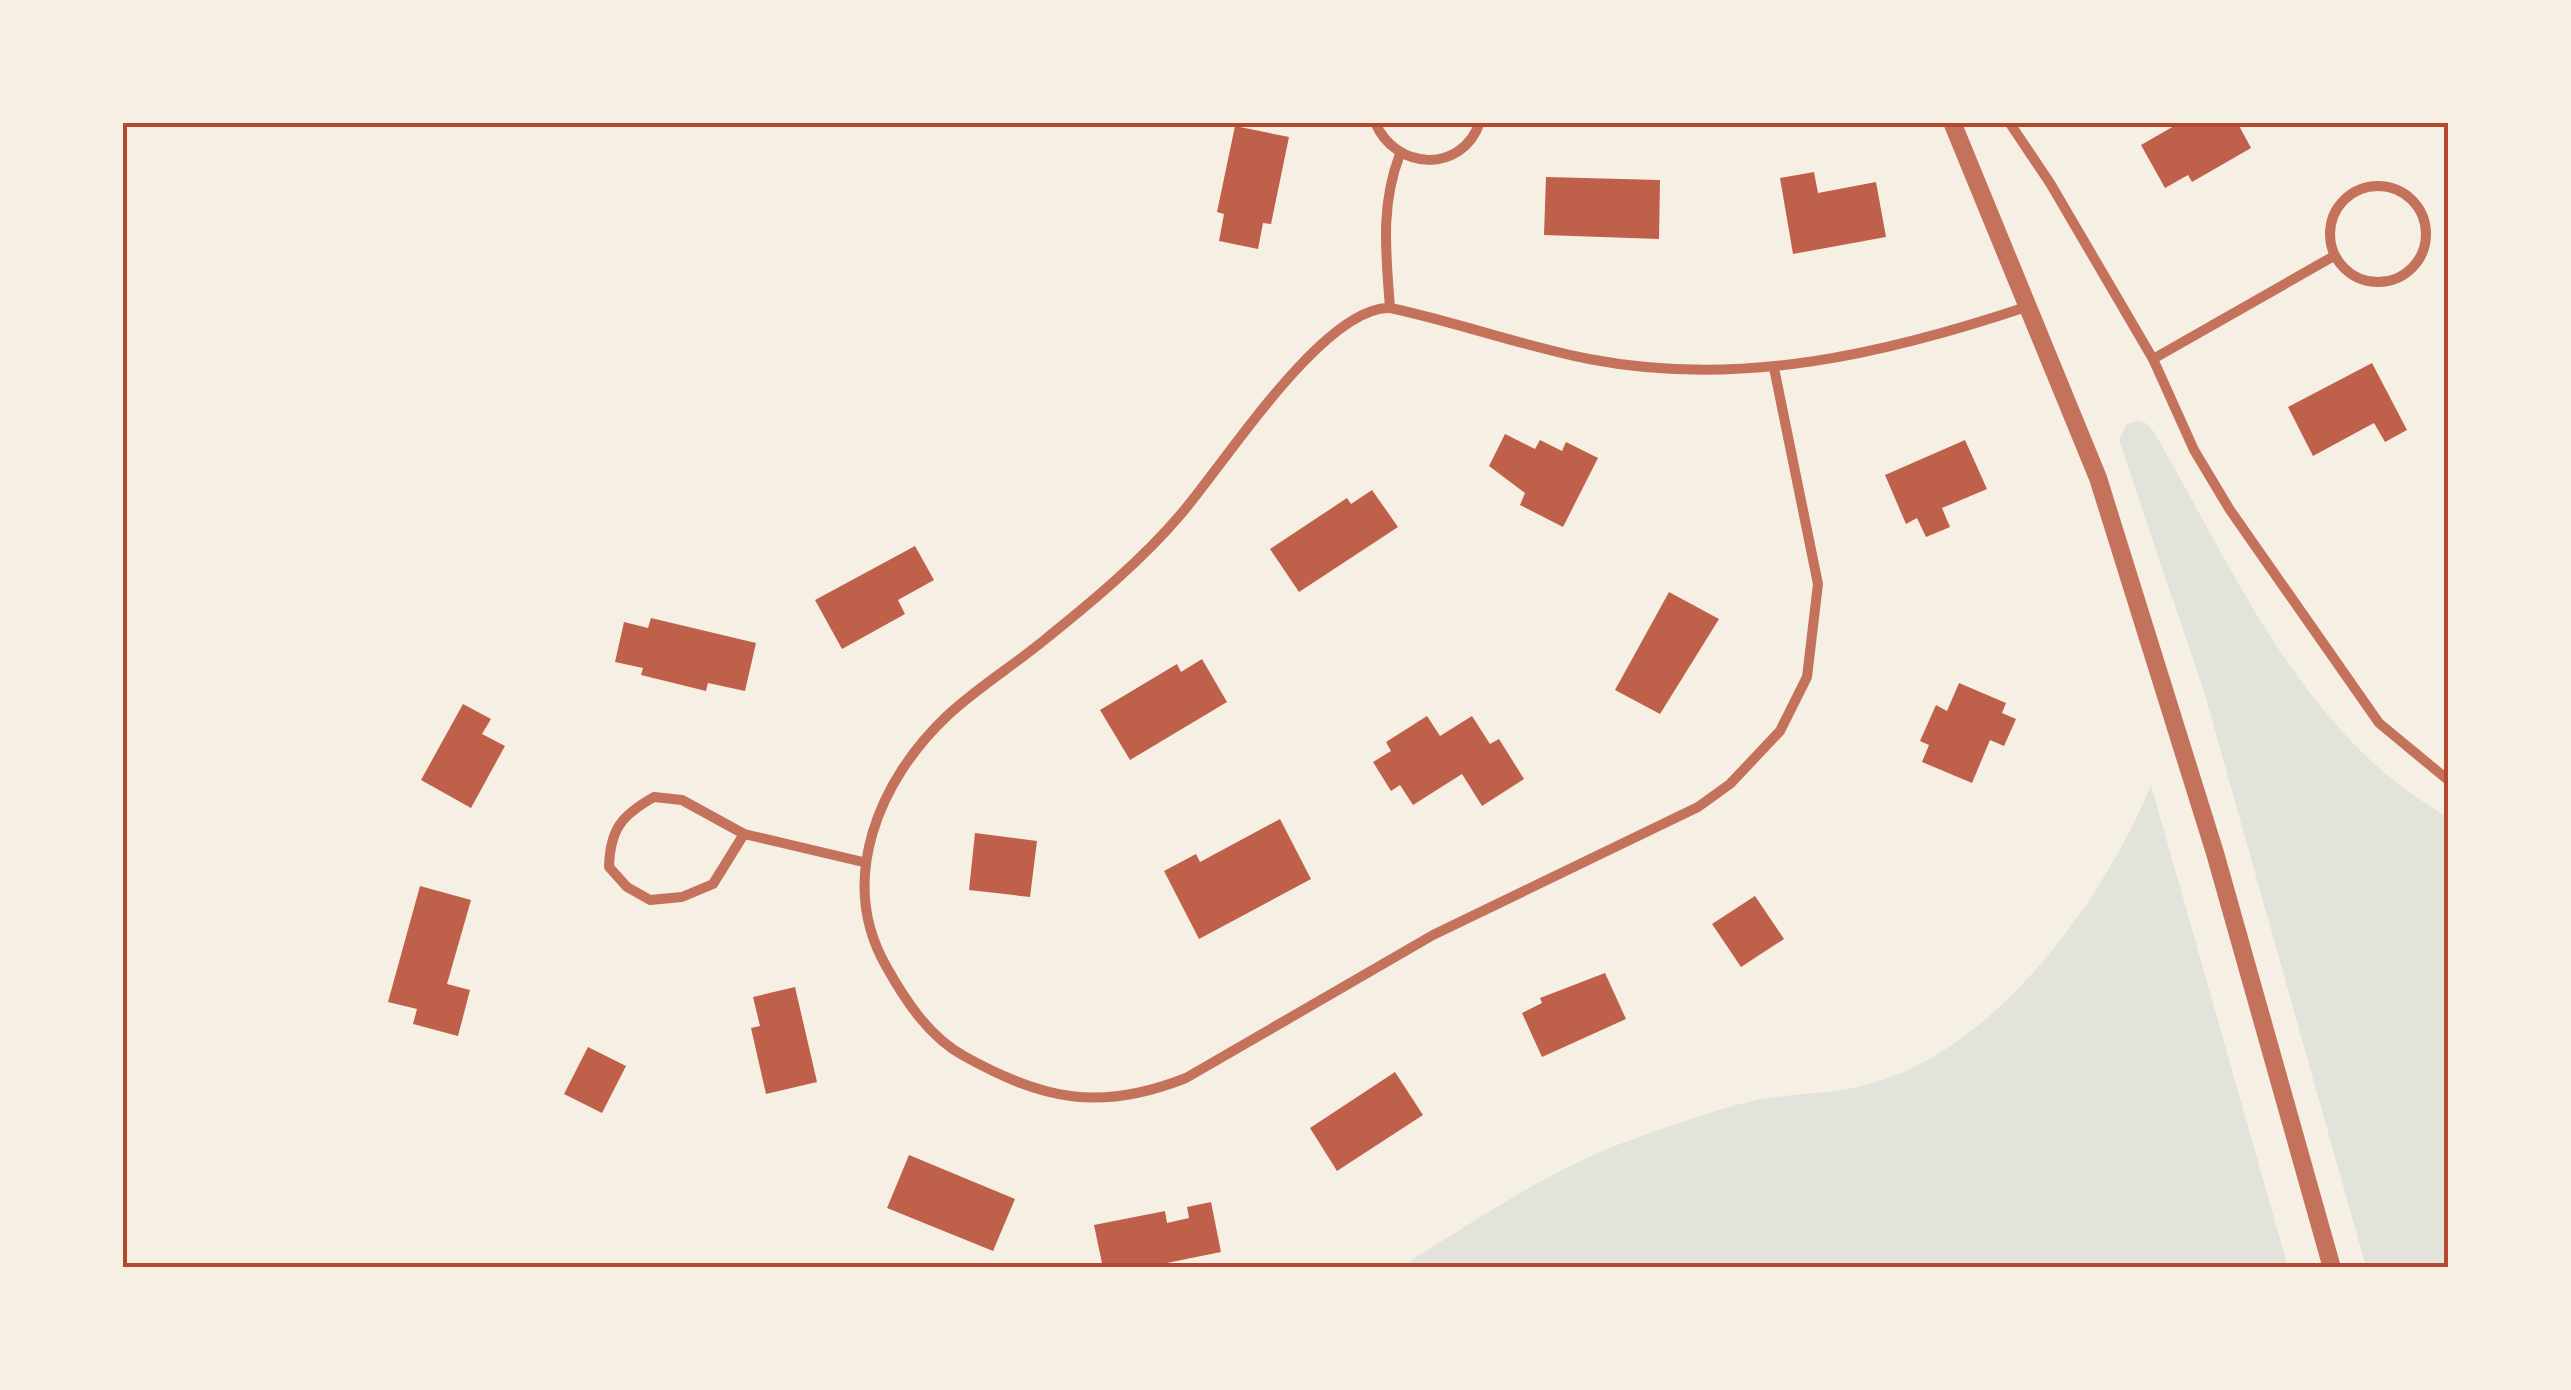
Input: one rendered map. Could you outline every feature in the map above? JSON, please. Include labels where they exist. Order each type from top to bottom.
[{"type":"street","points":[[1375,122],[1400,154],[1420,160],[1444,160],[1465,148],[1480,122]]},
{"type":"street","points":[[1952,122],[2098,478],[2151,642],[2332,1268]]},
{"type":"street","points":[[2009,122],[2050,183],[2152,359],[2221,495],[2336,668],[2379,723],[2448,780]]},
{"type":"street","points":[[1390,308],[1384,213],[1386,190],[1400,154]]},
{"type":"street","points":[[2384,186],[2410,196],[2418,206],[2427,242],[2419,261],[2400,278],[2388,283],[2361,280],[2334,256],[2330,232],[2334,215],[2359,190],[2384,186]]},
{"type":"street","points":[[2152,359],[2334,256]]},
{"type":"street","points":[[1774,368],[1818,584],[1807,678],[1780,731],[1750,763],[1698,807],[1658,829],[1577,862],[1433,935],[1186,1078],[1150,1092],[1108,1100],[1026,1088],[956,1052],[927,1027],[876,948],[866,919],[864,862],[873,827],[907,763],[947,716],[1051,635],[1178,518],[1314,348],[1346,321],[1372,308],[1390,308],[1588,359],[1658,369],[1774,368],[1898,345],[2029,306]]},
{"type":"street","points":[[744,834],[713,884],[682,898],[650,900],[628,887],[608,866],[610,841],[624,814],[654,798],[682,800],[744,834],[864,862]]},
{"type":"shaded area","points":[[2146,423],[2154,432],[2244,593],[2312,696],[2352,742],[2397,783],[2448,817],[2448,1267],[2366,1267],[2205,695],[2119,440],[2126,425]]},
{"type":"shaded area","points":[[2151,785],[2288,1267],[1400,1267],[1538,1183],[1595,1154],[1748,1102],[1861,1086],[1909,1070],[1954,1043],[1997,1009],[2037,969],[2072,924],[2104,877]]},
{"type":"building","points":[[2181,122],[2237,122],[2251,148],[2192,182],[2188,175],[2165,188],[2141,145]]},
{"type":"building","points":[[1235,126],[1289,137],[1271,224],[1263,223],[1258,249],[1219,241],[1224,214],[1217,212]]},
{"type":"building","points":[[1814,172],[1818,193],[1876,182],[1886,237],[1793,254],[1780,178]]},
{"type":"building","points":[[1546,177],[1660,180],[1659,239],[1544,235]]},
{"type":"building","points":[[2372,363],[2407,430],[2385,442],[2374,423],[2313,456],[2288,407]]},
{"type":"building","points":[[1505,434],[1535,449],[1540,440],[1562,451],[1566,442],[1598,458],[1563,527],[1520,505],[1525,493],[1489,466]]},
{"type":"building","points":[[1965,440],[1987,489],[1942,508],[1950,527],[1926,537],[1917,518],[1906,524],[1885,475]]},
{"type":"building","points":[[1372,490],[1398,527],[1299,592],[1270,549],[1347,498],[1351,504]]},
{"type":"building","points":[[915,546],[934,580],[898,600],[905,614],[842,649],[815,600]]},
{"type":"building","points":[[1669,592],[1719,619],[1660,714],[1615,690]]},
{"type":"building","points":[[651,618],[756,643],[745,691],[708,683],[706,691],[641,675],[643,668],[615,662],[624,622],[648,628]]},
{"type":"building","points":[[1202,659],[1227,702],[1130,760],[1100,710],[1177,664],[1181,672]]},
{"type":"building","points":[[1959,683],[2006,703],[2002,713],[2016,719],[2004,746],[1990,740],[1972,783],[1922,762],[1929,745],[1920,741],[1936,705],[1947,711]]},
{"type":"building","points":[[463,704],[491,719],[482,734],[505,746],[471,808],[421,780]]},
{"type":"building","points":[[1427,716],[1440,736],[1472,716],[1490,744],[1499,739],[1524,779],[1482,806],[1462,774],[1413,805],[1400,785],[1391,791],[1373,762],[1391,751],[1386,742]]},
{"type":"building","points":[[1280,819],[1311,879],[1199,939],[1164,871],[1196,854],[1200,862]]},
{"type":"building","points":[[975,833],[1037,841],[1030,897],[969,890]]},
{"type":"building","points":[[420,886],[471,900],[447,984],[470,990],[458,1036],[413,1024],[417,1009],[388,1002]]},
{"type":"building","points":[[1755,896],[1784,939],[1741,967],[1712,924]]},
{"type":"building","points":[[1605,973],[1626,1019],[1542,1057],[1522,1013],[1542,1003],[1540,998]]},
{"type":"building","points":[[795,987],[817,1082],[766,1094],[751,1028],[760,1026],[753,997]]},
{"type":"building","points":[[588,1047],[626,1066],[602,1113],[564,1094]]},
{"type":"building","points":[[1395,1072],[1423,1115],[1337,1171],[1310,1128]]},
{"type":"building","points":[[909,1155],[1015,1199],[993,1251],[887,1208]]},
{"type":"building","points":[[1211,1202],[1221,1252],[1142,1268],[1103,1268],[1094,1225],[1165,1211],[1167,1223],[1189,1218],[1187,1207]]}]
